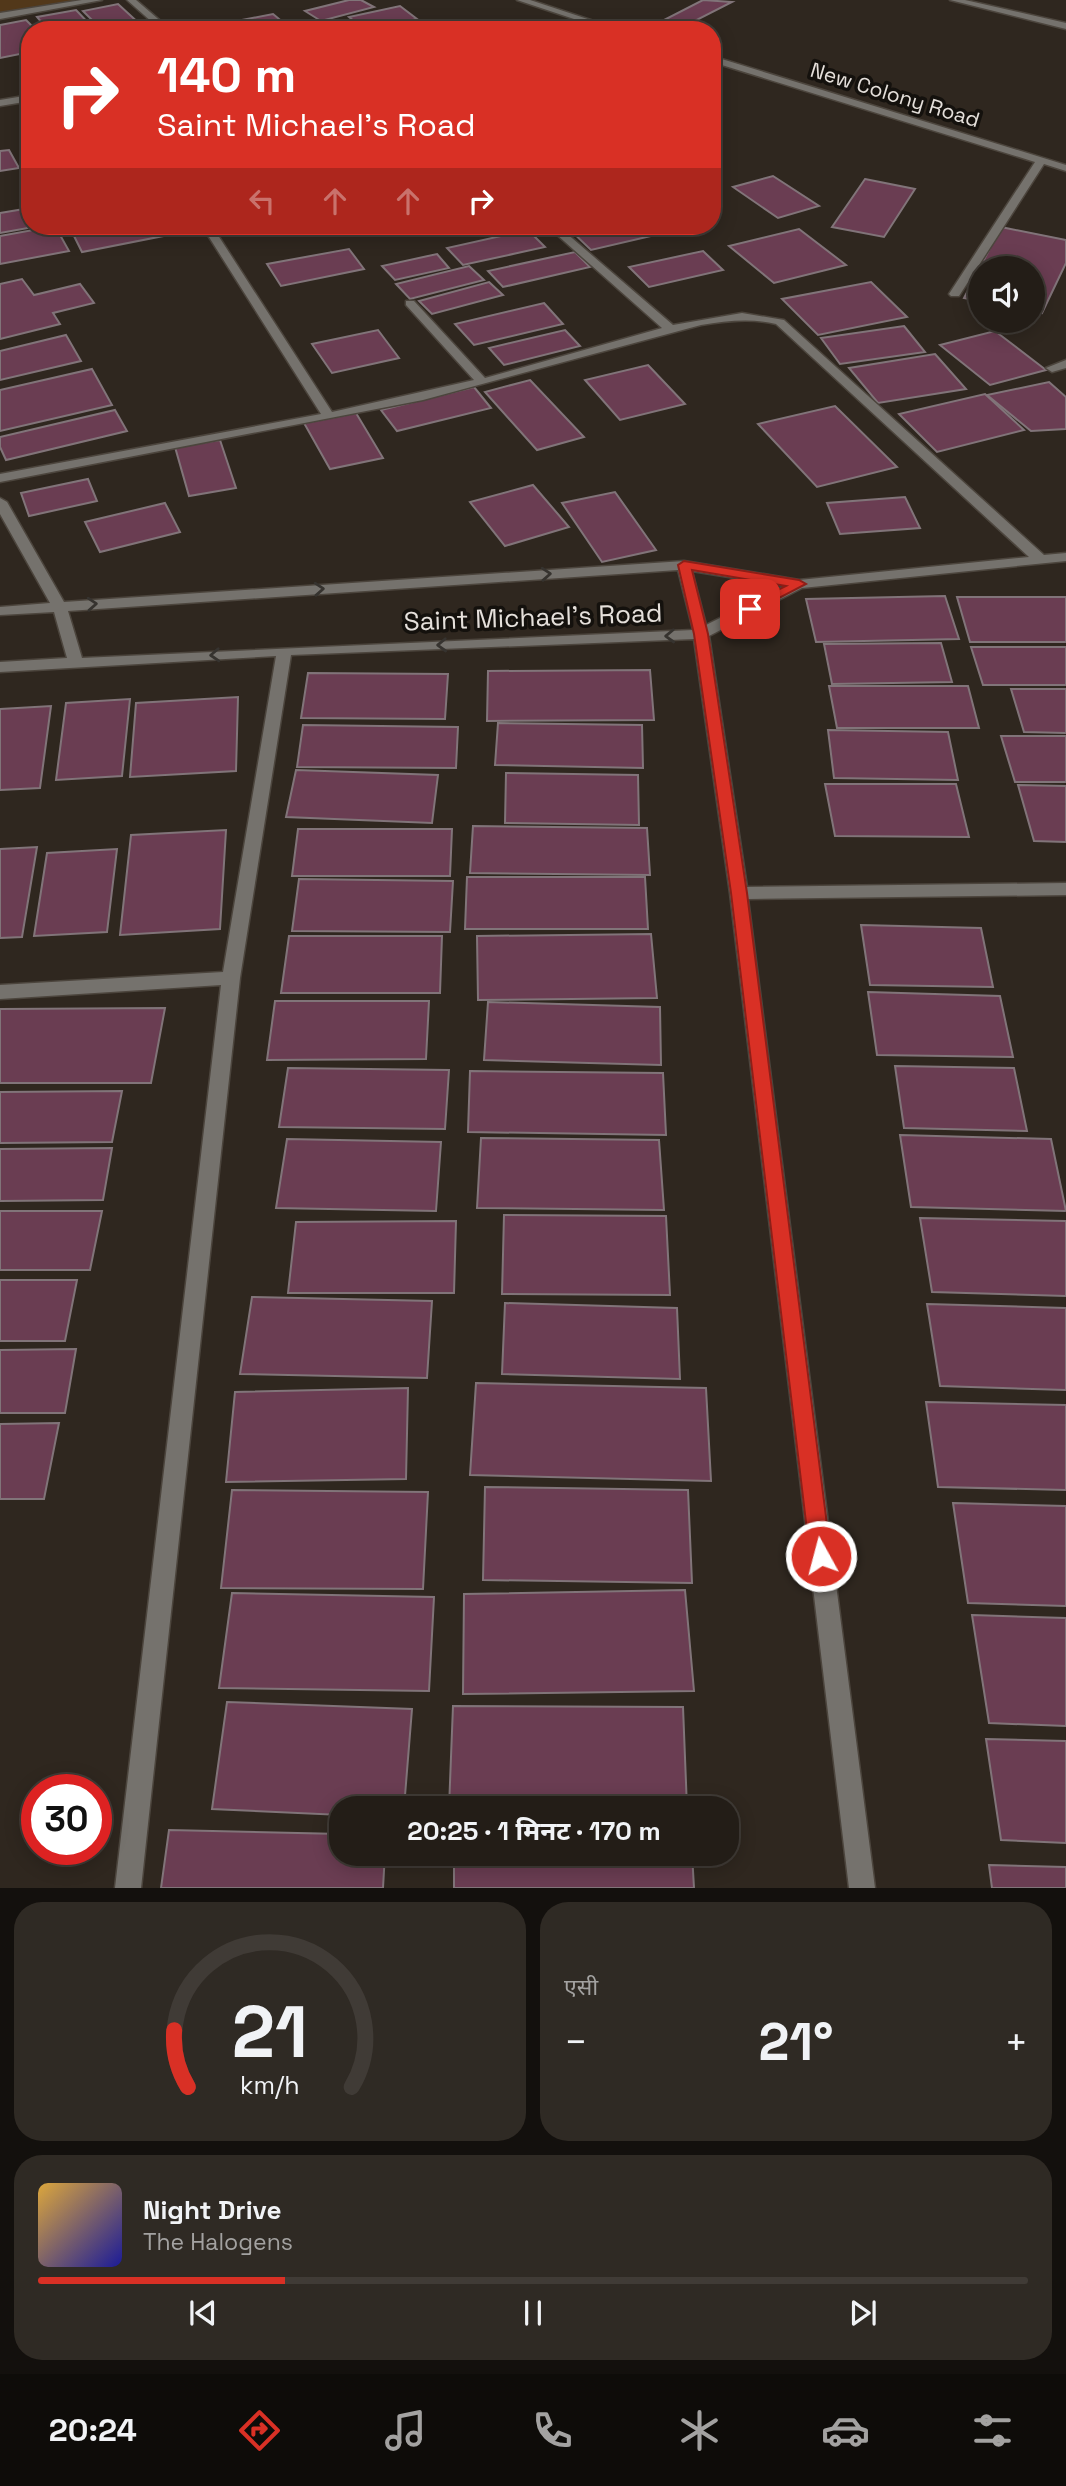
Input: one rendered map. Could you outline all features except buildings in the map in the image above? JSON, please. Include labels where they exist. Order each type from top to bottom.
[{"type":"street","points":[[0,16],[98,0]]},
{"type":"street","points":[[131,0],[156,21]]},
{"type":"street","points":[[521,0],[588,21]]},
{"type":"street","points":[[954,0],[1066,26]]},
{"type":"street","name":"New Colony Road","points":[[721,62],[1066,168]]},
{"type":"street","points":[[0,103],[21,100]]},
{"type":"street","points":[[955,294],[1041,161]]},
{"type":"street","points":[[214,235],[328,415]]},
{"type":"street","points":[[562,235],[672,331]]},
{"type":"street","points":[[410,303],[482,382]]},
{"type":"street","points":[[0,478],[328,415],[482,382],[746,314],[780,322],[1040,559]]},
{"type":"street","points":[[1052,368],[1066,364]]},
{"type":"street","points":[[0,502],[58,606],[76,663]]},
{"type":"street","points":[[799,584],[1066,557]]},
{"type":"street","points":[[684,565],[701,634],[739,893],[862,1888]]},
{"type":"street","name":"Saint Michael's Road","points":[[0,611],[684,565],[799,584]]},
{"type":"street","name":"Saint Michael's Road","points":[[0,667],[284,651],[701,634],[799,584]]},
{"type":"street","points":[[128,1888],[231,978],[284,651]]},
{"type":"street","points":[[739,893],[1066,888]]},
{"type":"street","points":[[0,992],[231,978]]},
{"type":"shaded area","points":[[0,0],[79,0],[0,13]]},
{"type":"route","points":[[750,609],[799,584],[684,565],[701,634],[739,893],[821,1556]]}]
